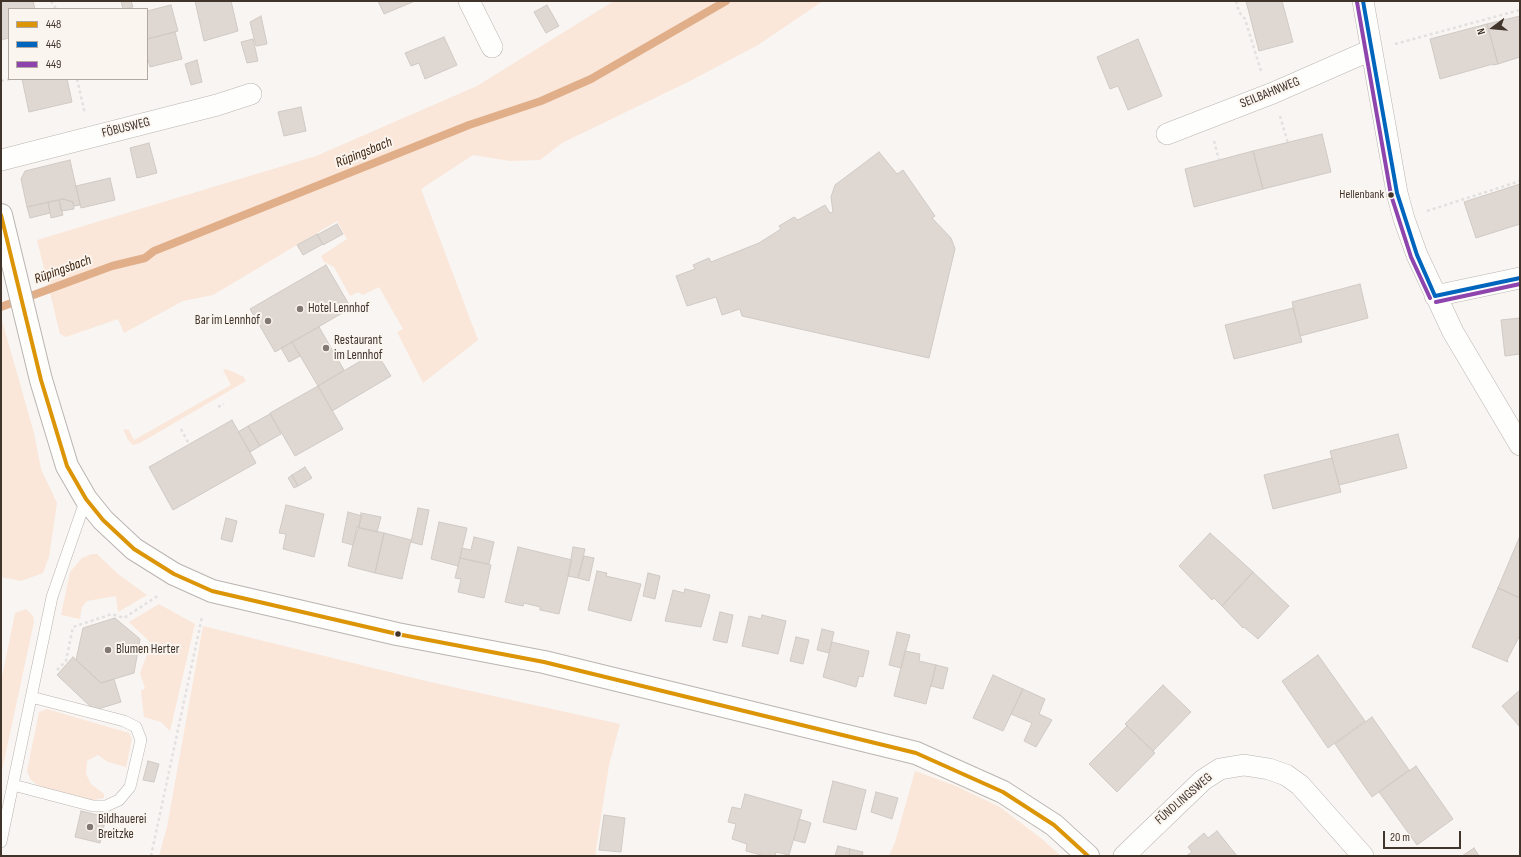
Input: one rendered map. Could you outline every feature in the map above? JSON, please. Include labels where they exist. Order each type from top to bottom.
[{"type":"street","points":[[469,1],[492,47]]},
{"type":"street","points":[[1363,1],[1404,219],[1417,255],[1435,296],[1472,366],[1520,444]]},
{"type":"street","name":"SEILBAHNWEG","points":[[1167,134],[1268,94],[1371,50]]},
{"type":"street","name":"FÖBUSWEG","points":[[1,160],[217,105],[251,94]]},
{"type":"street","points":[[1,215],[6,247],[51,414],[67,466],[86,499],[103,520],[134,549],[174,574],[212,591],[397,634],[544,662],[916,753],[1003,792],[1054,825],[1088,856]]},
{"type":"street","points":[[1435,296],[1520,278]]},
{"type":"street","name":"FÜNDLINGSWEG","points":[[1124,856],[1134,844],[1203,780],[1220,769],[1244,765],[1269,769],[1286,775],[1300,785],[1363,856]]},
{"type":"lane","points":[[1,842],[52,598],[86,499]]},
{"type":"lane","points":[[13,785],[93,806],[106,806],[119,800],[130,787],[142,740],[136,727],[124,720],[31,697]]},
{"type":"path","points":[[1236,1],[1239,12],[1245,19],[1268,94]]},
{"type":"path","points":[[1371,50],[1520,10]]},
{"type":"path","points":[[77,80],[87,121]]},
{"type":"path","points":[[1404,219],[1520,181]]},
{"type":"path","points":[[218,407],[224,404]]},
{"type":"path","points":[[181,429],[189,444]]},
{"type":"path","points":[[34,683],[55,672],[66,661],[73,627],[112,614],[124,618],[159,595]]},
{"type":"path","points":[[151,856],[202,617]]},
{"type":"shaded area","points":[[614,1],[823,1],[758,45],[690,81],[562,143],[540,160],[510,161],[473,155],[421,189],[478,340],[423,383],[397,332],[403,329],[379,287],[363,295],[358,292],[350,296],[334,267],[324,262],[321,256],[347,239],[337,221],[213,295],[183,301],[124,333],[118,319],[66,337],[60,334],[37,240],[316,156],[477,86]]},
{"type":"shaded area","points":[[1,317],[34,433],[41,469],[57,503],[49,557],[43,573],[21,581],[1,577]]},
{"type":"shaded area","points":[[227,369],[244,377],[246,381],[140,443],[133,445],[128,440],[123,429],[129,430],[134,440],[231,385],[223,370]]},
{"type":"shaded area","points":[[92,554],[97,554],[118,574],[147,595],[118,612],[116,596],[87,601],[82,607],[80,619],[61,615],[70,572],[82,558]]},
{"type":"shaded area","points":[[159,604],[195,624],[170,731],[161,722],[144,717],[141,691],[145,688],[140,673],[148,652],[154,646],[129,622]]},
{"type":"shaded area","points":[[26,609],[33,616],[34,622],[1,775],[1,682],[15,613]]},
{"type":"shaded area","points":[[203,626],[430,682],[620,724],[609,765],[595,856],[159,856],[167,827]]},
{"type":"shaded area","points":[[47,709],[129,733],[132,739],[126,767],[108,762],[98,755],[87,761],[86,774],[91,784],[104,794],[104,798],[94,800],[46,788],[36,784],[30,779],[27,771],[39,712]]},
{"type":"shaded area","points":[[915,771],[956,786],[1000,807],[1042,839],[1061,856],[889,856],[895,842]]},
{"type":"building","points":[[1,1],[33,1],[35,8],[8,8],[8,38],[1,40]]},
{"type":"building","points":[[121,1],[131,1],[133,7],[123,8]]},
{"type":"building","points":[[195,1],[231,1],[238,31],[204,41]]},
{"type":"building","points":[[378,1],[415,1],[384,14]]},
{"type":"building","points":[[1246,1],[1282,1],[1293,42],[1259,51]]},
{"type":"building","points":[[171,5],[178,31],[148,39],[148,11]]},
{"type":"building","points":[[547,5],[559,26],[546,33],[534,12]]},
{"type":"building","points":[[261,16],[267,44],[256,46],[250,22]]},
{"type":"building","points":[[1520,16],[1520,57],[1498,64],[1487,24]]},
{"type":"building","points":[[1487,24],[1498,64],[1493,64],[1440,79],[1430,39]]},
{"type":"building","points":[[175,32],[182,59],[150,67],[148,60],[148,39]]},
{"type":"building","points":[[444,37],[457,65],[425,79],[419,63],[411,66],[405,53]]},
{"type":"building","points":[[253,39],[258,61],[247,63],[241,42]]},
{"type":"building","points":[[1138,39],[1162,96],[1128,110],[1118,86],[1110,89],[1097,57]]},
{"type":"building","points":[[197,60],[202,82],[191,85],[185,64]]},
{"type":"building","points":[[22,80],[67,80],[72,102],[29,112]]},
{"type":"building","points":[[301,107],[306,131],[284,136],[278,112]]},
{"type":"building","points":[[1322,134],[1331,172],[1263,189],[1253,151]]},
{"type":"building","points":[[149,143],[157,173],[137,178],[130,148]]},
{"type":"building","points":[[1253,151],[1263,189],[1194,207],[1185,169]]},
{"type":"building","points":[[879,152],[897,174],[903,170],[935,216],[932,218],[951,238],[955,249],[929,358],[742,316],[740,309],[722,315],[716,297],[687,306],[676,276],[695,269],[693,265],[709,258],[711,262],[759,243],[781,229],[779,226],[794,217],[798,220],[825,205],[830,213],[833,212],[831,197],[835,185]]},
{"type":"building","points":[[70,160],[80,205],[74,206],[73,202],[63,199],[27,207],[21,179],[25,171]]},
{"type":"building","points":[[110,178],[115,200],[81,208],[76,186]]},
{"type":"building","points":[[1520,184],[1520,224],[1476,238],[1464,202]]},
{"type":"building","points":[[63,199],[73,202],[74,209],[61,211],[59,200]]},
{"type":"building","points":[[59,200],[63,215],[51,218],[48,202]]},
{"type":"building","points":[[48,202],[50,213],[30,218],[27,207]]},
{"type":"building","points":[[337,224],[343,234],[323,245],[317,235]]},
{"type":"building","points":[[317,234],[323,244],[303,255],[297,245]]},
{"type":"building","name":"Hotel Lennhof","points":[[326,265],[351,308],[275,352],[250,309]]},
{"type":"building","points":[[1360,284],[1368,318],[1300,336],[1292,302]]},
{"type":"building","points":[[1293,308],[1302,342],[1234,359],[1225,325]]},
{"type":"building","points":[[1520,318],[1520,354],[1505,356],[1501,320]]},
{"type":"building","points":[[319,327],[344,370],[318,386],[292,342]]},
{"type":"building","points":[[292,342],[300,356],[289,362],[281,348]]},
{"type":"building","points":[[376,352],[391,376],[332,411],[318,386]]},
{"type":"building","points":[[318,386],[343,429],[295,456],[270,413]]},
{"type":"building","points":[[270,414],[281,434],[260,446],[248,426]]},
{"type":"building","points":[[232,420],[256,463],[173,510],[149,467]]},
{"type":"building","points":[[248,426],[260,446],[250,452],[238,432]]},
{"type":"building","points":[[1398,434],[1407,468],[1339,485],[1330,451]]},
{"type":"building","points":[[1332,458],[1341,492],[1273,509],[1264,475]]},
{"type":"building","points":[[305,467],[312,478],[298,486],[292,475]]},
{"type":"building","points":[[292,475],[298,486],[294,488],[288,478]]},
{"type":"building","points":[[286,505],[324,514],[314,557],[283,549],[286,534],[279,533]]},
{"type":"building","points":[[418,508],[429,510],[422,545],[411,542]]},
{"type":"building","points":[[348,512],[362,516],[353,545],[342,542]]},
{"type":"building","points":[[361,513],[381,517],[377,532],[359,528]]},
{"type":"building","points":[[226,518],[237,521],[232,542],[221,539]]},
{"type":"building","points":[[439,522],[467,528],[458,566],[431,559]]},
{"type":"building","points":[[357,527],[384,533],[375,573],[348,566]]},
{"type":"building","points":[[384,533],[411,540],[402,579],[375,573]]},
{"type":"building","points":[[1210,533],[1253,572],[1222,606],[1214,598],[1212,600],[1179,566]]},
{"type":"building","points":[[1520,536],[1520,598],[1498,588]]},
{"type":"building","points":[[474,537],[494,542],[489,564],[460,558],[462,548],[471,550]]},
{"type":"building","points":[[518,547],[572,560],[559,614],[540,610],[540,607],[524,603],[523,606],[505,602]]},
{"type":"building","points":[[573,547],[585,549],[578,578],[568,576]]},
{"type":"building","points":[[584,556],[594,558],[589,581],[578,578]]},
{"type":"building","points":[[460,558],[491,565],[484,598],[458,592],[461,579],[455,578]]},
{"type":"building","points":[[597,571],[607,573],[606,576],[641,584],[631,621],[588,610]]},
{"type":"building","points":[[1253,572],[1289,606],[1258,639],[1244,627],[1243,628],[1222,606]]},
{"type":"building","points":[[648,573],[660,576],[655,599],[643,596]]},
{"type":"building","points":[[1498,588],[1520,598],[1520,635],[1507,660],[1508,662],[1472,647]]},
{"type":"building","points":[[685,589],[710,595],[701,627],[665,621],[673,590],[684,593]]},
{"type":"building","points":[[720,612],[733,615],[727,643],[713,640]]},
{"type":"building","points":[[762,615],[786,621],[778,654],[742,646],[749,616],[761,619]]},
{"type":"building","name":"Blumen Herter","points":[[115,618],[140,639],[134,673],[101,683],[76,660],[83,628]]},
{"type":"building","points":[[822,629],[834,632],[829,653],[817,650]]},
{"type":"building","points":[[897,632],[910,635],[901,668],[889,665]]},
{"type":"building","points":[[796,637],[809,640],[803,664],[790,661]]},
{"type":"building","points":[[832,642],[869,651],[863,677],[859,676],[856,687],[823,677]]},
{"type":"building","points":[[905,651],[920,654],[919,661],[936,665],[926,704],[894,696]]},
{"type":"building","points":[[1318,655],[1365,721],[1328,748],[1282,681]]},
{"type":"building","points":[[73,657],[101,683],[114,679],[121,702],[98,709],[92,708],[57,675]]},
{"type":"building","points":[[936,665],[948,668],[943,689],[931,686]]},
{"type":"building","points":[[993,675],[1023,689],[1003,731],[973,718]]},
{"type":"building","points":[[1163,685],[1191,712],[1153,751],[1125,724]]},
{"type":"building","points":[[1023,689],[1045,699],[1039,714],[1052,720],[1036,747],[1024,741],[1032,723],[1011,714]]},
{"type":"building","points":[[1520,690],[1520,727],[1502,706]]},
{"type":"building","points":[[1372,717],[1409,770],[1372,797],[1335,744]]},
{"type":"building","points":[[1127,726],[1155,753],[1117,792],[1089,764]]},
{"type":"building","points":[[148,761],[159,764],[154,782],[143,780]]},
{"type":"building","points":[[1416,766],[1453,819],[1417,845],[1379,792]]},
{"type":"building","points":[[833,781],[866,790],[856,830],[823,822]]},
{"type":"building","points":[[876,792],[898,798],[892,819],[871,812]]},
{"type":"building","points":[[745,794],[802,810],[789,855],[776,852],[775,856],[765,856],[746,851],[747,844],[732,839],[736,824],[728,822],[732,807],[741,809]]},
{"type":"building","name":"Bildhauerei Breitzke","points":[[81,811],[106,817],[100,843],[75,837]]},
{"type":"building","points":[[604,815],[625,818],[621,852],[599,850]]},
{"type":"building","points":[[799,819],[811,823],[805,843],[794,840]]},
{"type":"building","points":[[1217,831],[1237,856],[1186,856],[1192,852],[1188,847],[1204,833],[1208,838]]},
{"type":"building","points":[[838,846],[850,849],[849,856],[835,856]]},
{"type":"building","points":[[1474,848],[1479,856],[1462,856]]},
{"type":"building","points":[[850,849],[863,852],[862,856],[849,856]]},
{"type":"waterway","name":"Rüpingsbach","points":[[1,307],[112,266],[145,258],[154,251],[469,125],[541,101],[591,79],[726,1]]},
{"type":"transit line","name":"446","points":[[1363,1],[1397,193],[1417,255],[1435,296]]},
{"type":"transit line","name":"449","points":[[1357,2],[1391,195],[1411,257],[1430,298]]},
{"type":"transit line","name":"448","points":[[1,215],[41,380],[67,466],[86,499],[103,520],[134,549],[174,574],[212,591],[397,634],[544,662],[916,753],[1003,792],[1054,825],[1088,856]]},
{"type":"transit line","name":"446","points":[[1435,296],[1520,278]]},
{"type":"transit line","name":"449","points":[[1436,302],[1520,284]]},
{"type":"place","name":"Hellenbank","points":[[1391,195]]},
{"type":"place","name":"Hotel Lennhof","points":[[300,309]]},
{"type":"place","name":"Bar im Lennhof","points":[[268,321]]},
{"type":"place","name":"Restaurant im Lennhof","points":[[326,348]]},
{"type":"place","name":"Blumen Herter","points":[[108,650]]},
{"type":"place","name":"Bildhauerei Breitzke","points":[[90,827]]}]
